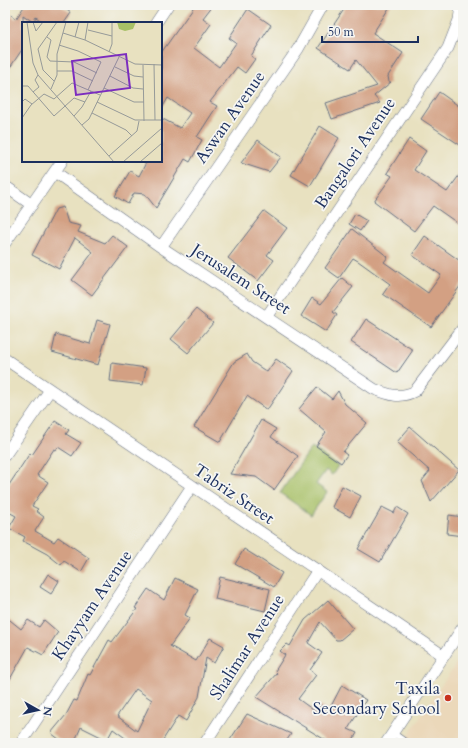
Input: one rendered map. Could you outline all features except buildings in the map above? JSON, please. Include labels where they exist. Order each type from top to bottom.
[{"type":"street","points":[[157,22],[168,5]]},
{"type":"street","name":"Aswan Avenue","points":[[161,247],[298,49],[323,5]]},
{"type":"street","name":"Bangalori Avenue","points":[[267,316],[448,48],[457,26],[461,5]]},
{"type":"street","points":[[5,244],[61,162]]},
{"type":"street","name":"Jerusalem Street","points":[[55,172],[161,247],[267,316],[374,389],[398,397],[415,391],[463,328]]},
{"type":"street","points":[[5,186],[32,205]]},
{"type":"street","name":"Tabriz Street","points":[[5,359],[444,656]]},
{"type":"street","points":[[5,455],[50,390]]},
{"type":"street","name":"Khayyam Avenue","points":[[21,743],[192,486]]},
{"type":"street","name":"Shalimar Avenue","points":[[205,743],[318,570]]},
{"type":"street","points":[[386,743],[463,627]]},
{"type":"lane","points":[[393,733],[407,743]]},
{"type":"shaded area","name":"Taxila Secondary School","points":[[463,653],[463,743],[403,743]]},
{"type":"green space","points":[[312,447],[338,466],[332,475],[326,470],[316,484],[327,492],[311,515],[280,493]]},
{"type":"place","name":"Taxila Secondary School","points":[[448,698]]}]
